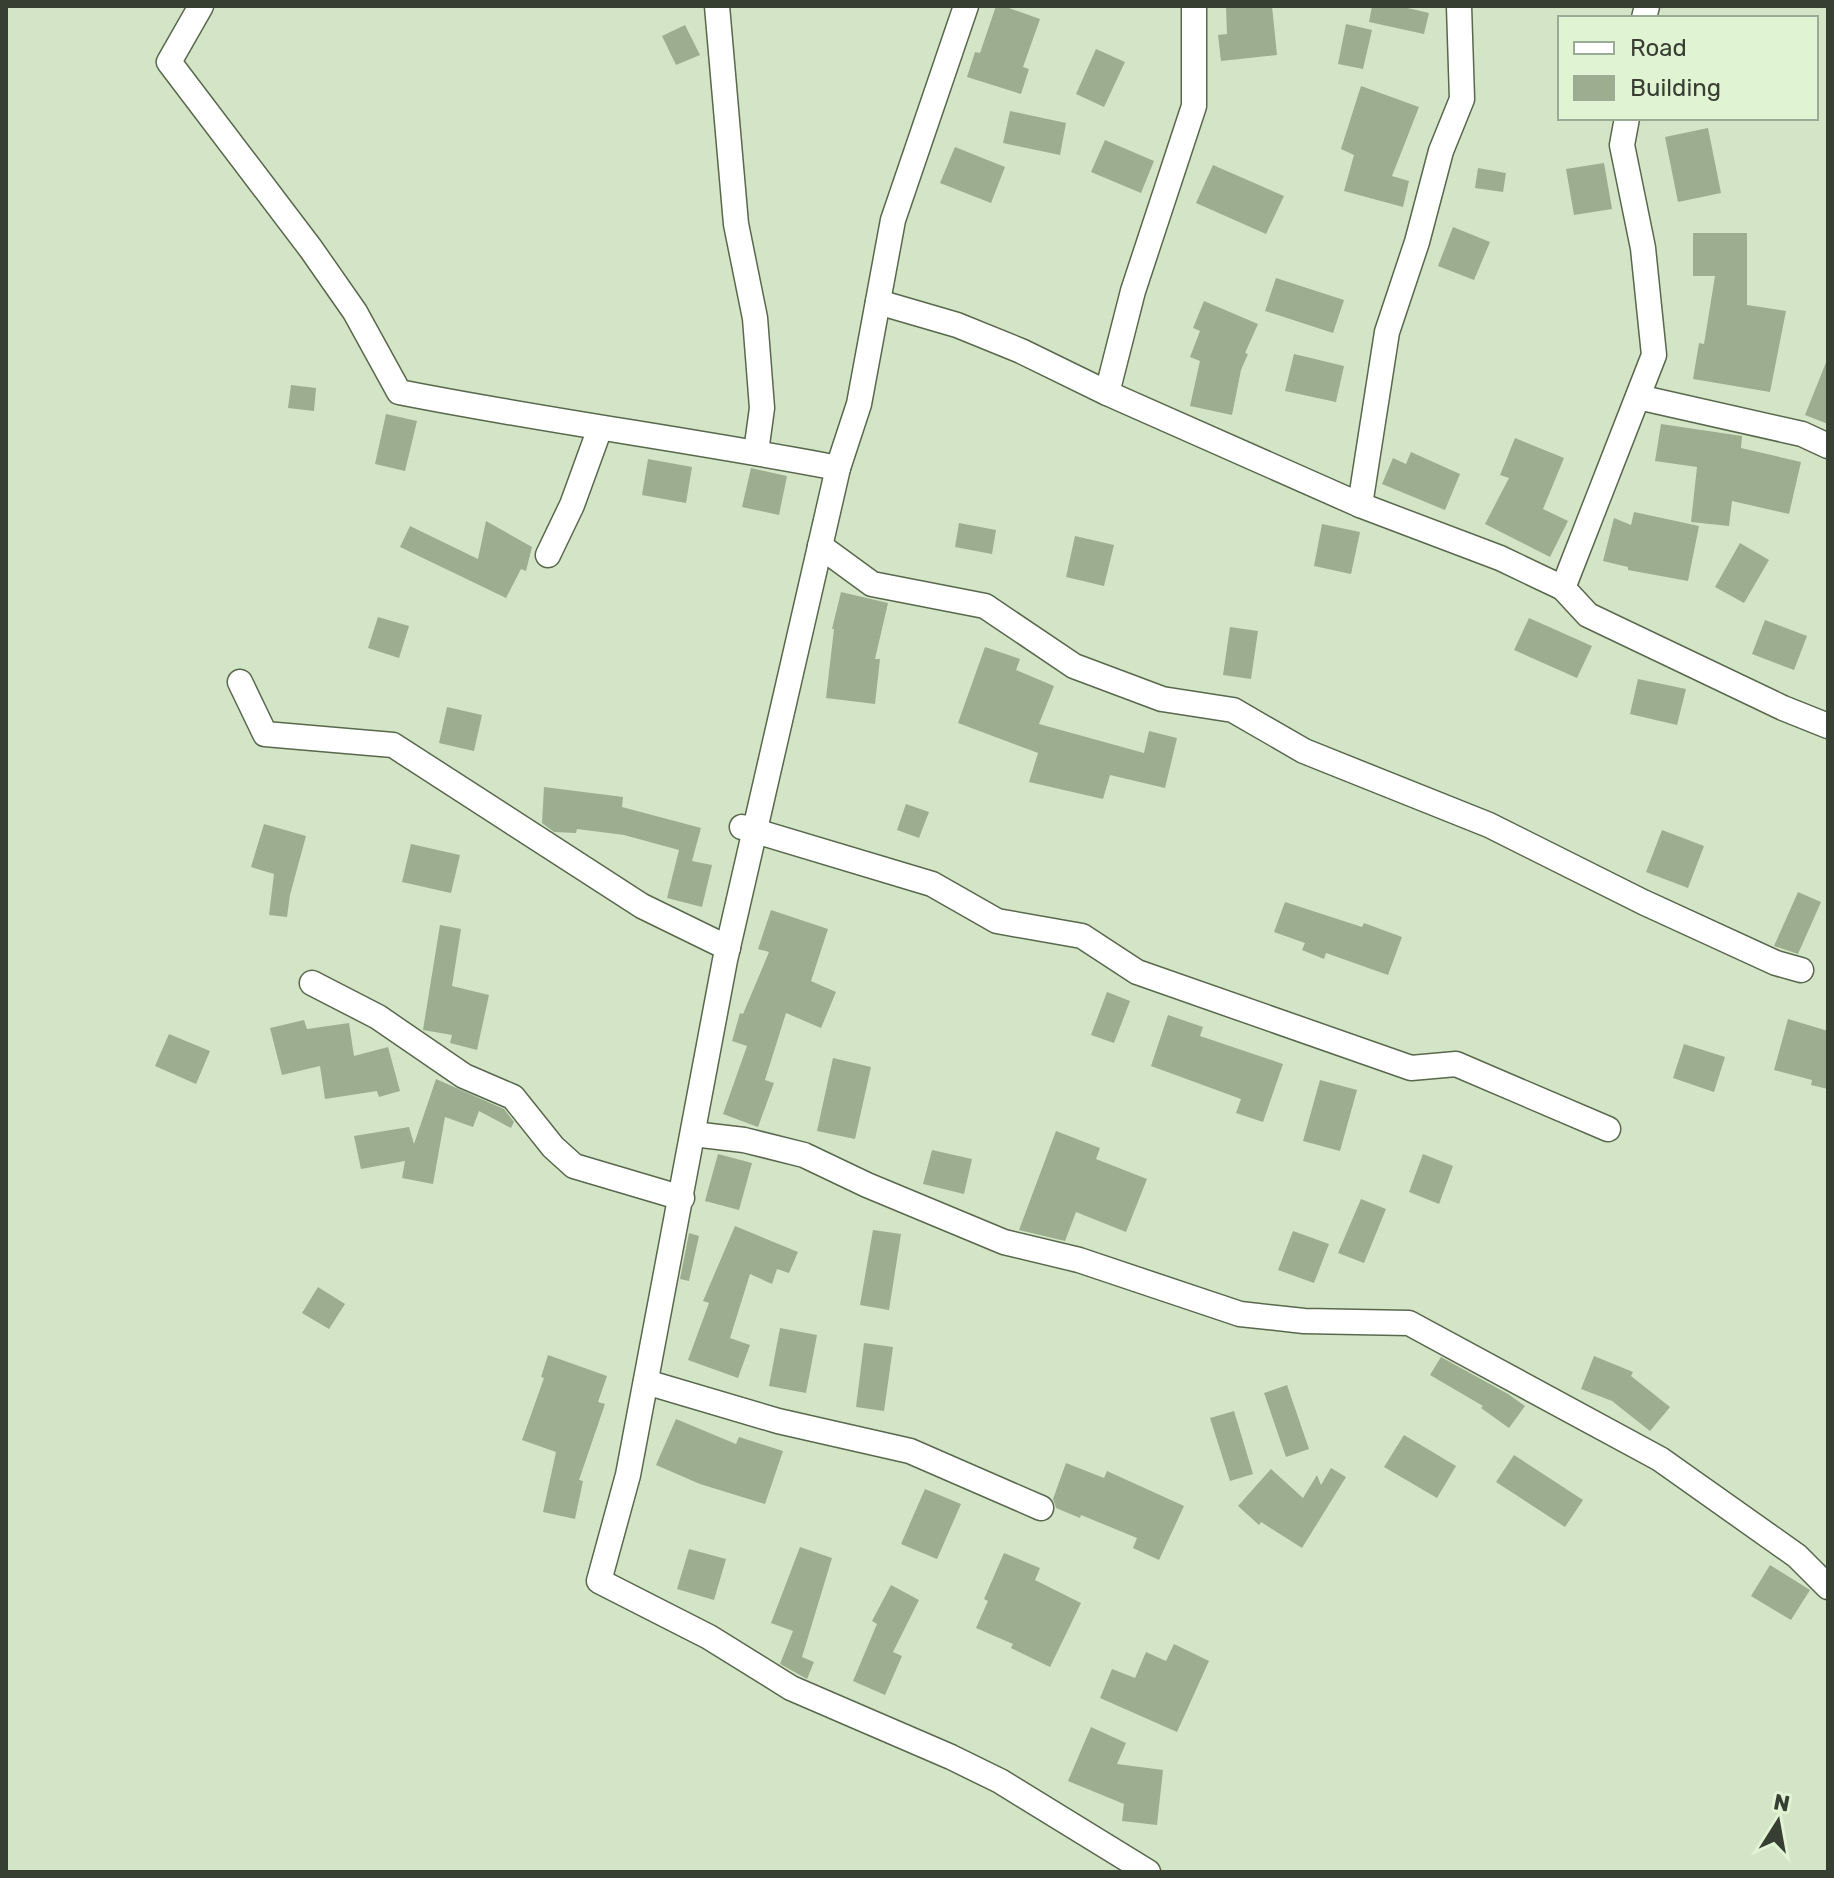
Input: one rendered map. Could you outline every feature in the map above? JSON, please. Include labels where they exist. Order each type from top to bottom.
[{"type":"street","points":[[201,6],[169,62],[355,312],[399,392],[499,412],[756,452],[838,468]]},
{"type":"street","points":[[717,6],[736,224],[755,318],[762,408],[756,452]]},
{"type":"street","points":[[966,6],[893,220],[859,404],[838,468],[748,828],[682,1198],[628,1475],[599,1581],[709,1637],[791,1688],[1000,1781],[1148,1872]]},
{"type":"street","points":[[1107,393],[1133,291],[1194,106],[1194,6]]},
{"type":"street","points":[[1360,505],[1387,332],[1417,242],[1441,151],[1462,99],[1459,6]]},
{"type":"street","points":[[1563,588],[1654,355],[1643,248],[1622,145],[1627,120]]},
{"type":"street","points":[[878,302],[957,325],[1021,351],[1107,393],[1360,505],[1500,558],[1563,588],[1588,615],[1783,708],[1828,726]]},
{"type":"street","points":[[1638,397],[1802,434],[1828,446]]},
{"type":"street","points":[[548,555],[572,505],[600,428]]},
{"type":"street","points":[[820,546],[872,584],[985,606],[1074,666],[1162,699],[1233,710],[1304,751],[1489,825],[1657,908],[1776,963],[1801,970]]},
{"type":"street","points":[[240,682],[265,734],[393,745],[642,906],[728,948]]},
{"type":"street","points":[[748,828],[932,884],[997,921],[1082,936],[1137,972],[1411,1068],[1456,1064],[1608,1129]]},
{"type":"street","points":[[312,983],[378,1017],[464,1076],[513,1097],[553,1147],[574,1166],[682,1198]]},
{"type":"street","points":[[693,1134],[744,1140],[804,1155],[1004,1242],[1079,1260],[1240,1314],[1304,1321],[1409,1323],[1660,1459],[1797,1556],[1828,1587]]},
{"type":"street","points":[[646,1382],[778,1421],[910,1451],[1041,1508]]},
{"type":"building","points":[[996,6],[1040,19],[1023,67],[1029,69],[1021,94],[967,77],[975,52],[980,53]]},
{"type":"building","points":[[1226,6],[1272,6],[1277,55],[1221,61],[1218,35],[1227,34]]},
{"type":"building","points":[[1372,6],[1399,6],[1429,13],[1424,34],[1369,22]]},
{"type":"building","points":[[1346,24],[1372,30],[1363,69],[1338,64]]},
{"type":"building","points":[[685,25],[700,55],[676,65],[662,36]]},
{"type":"building","points":[[1096,49],[1125,62],[1104,107],[1076,94]]},
{"type":"building","points":[[1361,86],[1419,107],[1392,176],[1409,181],[1403,207],[1344,191],[1354,155],[1341,149]]},
{"type":"building","points":[[1010,111],[1066,123],[1060,155],[1003,143]]},
{"type":"building","points":[[1708,128],[1721,193],[1678,202],[1665,137]]},
{"type":"building","points":[[1105,140],[1154,161],[1141,193],[1091,172]]},
{"type":"building","points":[[955,147],[1005,167],[991,203],[940,183]]},
{"type":"building","points":[[1604,163],[1612,209],[1574,215],[1566,169]]},
{"type":"building","points":[[1213,165],[1284,196],[1266,234],[1196,203]]},
{"type":"building","points":[[1478,168],[1506,173],[1503,192],[1475,188]]},
{"type":"building","points":[[1453,227],[1490,242],[1474,280],[1438,266]]},
{"type":"building","points":[[1693,233],[1747,233],[1747,305],[1786,311],[1770,392],[1693,379],[1699,343],[1704,344],[1715,276],[1693,276]]},
{"type":"building","points":[[1276,278],[1344,300],[1333,333],[1265,311]]},
{"type":"building","points":[[1204,301],[1258,324],[1245,353],[1248,354],[1241,370],[1232,415],[1190,406],[1200,361],[1190,357],[1200,331],[1193,328]]},
{"type":"building","points":[[1294,354],[1344,366],[1336,402],[1285,391]]},
{"type":"building","points":[[1828,360],[1828,424],[1805,415]]},
{"type":"building","points":[[291,385],[316,388],[314,411],[288,408]]},
{"type":"building","points":[[386,414],[417,421],[405,471],[375,464]]},
{"type":"building","points":[[1661,424],[1742,436],[1741,448],[1801,462],[1789,514],[1732,501],[1729,526],[1691,522],[1697,467],[1655,461]]},
{"type":"building","points":[[1515,438],[1564,458],[1543,509],[1568,521],[1550,557],[1485,524],[1509,478],[1500,475]]},
{"type":"building","points":[[1411,452],[1460,474],[1445,510],[1382,484],[1393,458],[1406,464]]},
{"type":"building","points":[[648,459],[692,467],[686,503],[642,495]]},
{"type":"building","points":[[751,468],[787,476],[779,515],[742,507]]},
{"type":"building","points":[[1634,512],[1699,526],[1688,581],[1628,570],[1628,567],[1603,561],[1614,518],[1631,525]]},
{"type":"building","points":[[486,521],[532,547],[526,571],[521,569],[506,598],[400,547],[410,526],[478,559]]},
{"type":"building","points":[[959,523],[996,530],[992,554],[955,547]]},
{"type":"building","points":[[1322,524],[1360,532],[1351,574],[1314,566]]},
{"type":"building","points":[[1075,536],[1114,545],[1104,586],[1066,577]]},
{"type":"building","points":[[1740,543],[1769,560],[1744,603],[1715,587]]},
{"type":"building","points":[[841,592],[888,603],[875,659],[880,659],[875,704],[826,698],[832,629]]},
{"type":"building","points":[[378,617],[409,626],[399,658],[368,648]]},
{"type":"building","points":[[1529,618],[1592,646],[1577,678],[1514,650]]},
{"type":"building","points":[[1765,620],[1807,636],[1794,670],[1752,654]]},
{"type":"building","points":[[1230,627],[1258,631],[1251,679],[1223,675]]},
{"type":"building","points":[[985,647],[1020,659],[1016,670],[1054,686],[1039,724],[1144,753],[1149,731],[1177,738],[1165,788],[1110,775],[1103,799],[1029,782],[1038,753],[958,723]]},
{"type":"building","points":[[1638,679],[1686,689],[1677,725],[1630,714]]},
{"type":"building","points":[[447,707],[482,715],[474,751],[439,743]]},
{"type":"building","points":[[544,787],[623,797],[622,807],[701,828],[692,861],[712,865],[702,907],[667,898],[679,850],[624,835],[577,829],[576,833],[554,832],[542,823]]},
{"type":"building","points":[[906,804],[929,812],[919,838],[897,830]]},
{"type":"building","points":[[264,824],[306,836],[287,917],[269,915],[274,874],[251,867]]},
{"type":"building","points":[[1662,830],[1704,846],[1688,888],[1646,872]]},
{"type":"building","points":[[411,844],[460,855],[451,893],[402,882]]},
{"type":"building","points":[[1798,892],[1821,902],[1798,954],[1774,946]]},
{"type":"building","points":[[1285,902],[1362,927],[1364,923],[1402,937],[1388,975],[1326,953],[1324,959],[1302,950],[1305,943],[1274,932]]},
{"type":"building","points":[[771,910],[828,929],[811,981],[836,992],[821,1028],[786,1013],[765,1080],[774,1083],[758,1127],[723,1114],[747,1046],[732,1041],[740,1013],[743,1014],[769,952],[758,949]]},
{"type":"building","points":[[440,925],[461,929],[452,986],[489,995],[477,1050],[450,1043],[452,1035],[423,1030]]},
{"type":"building","points":[[1107,992],[1130,1001],[1114,1043],[1091,1035]]},
{"type":"building","points":[[1168,1015],[1203,1027],[1200,1036],[1283,1064],[1263,1122],[1236,1113],[1241,1099],[1151,1066]]},
{"type":"building","points":[[1788,1019],[1828,1031],[1828,1089],[1811,1085],[1812,1080],[1774,1070]]},
{"type":"building","points":[[304,1020],[307,1029],[349,1023],[354,1056],[388,1047],[400,1091],[379,1097],[377,1091],[325,1099],[320,1066],[282,1075],[270,1028]]},
{"type":"building","points":[[169,1034],[210,1051],[196,1084],[155,1066]]},
{"type":"building","points":[[1684,1044],[1725,1057],[1714,1092],[1673,1078]]},
{"type":"building","points":[[833,1058],[871,1067],[855,1139],[817,1131]]},
{"type":"building","points":[[436,1079],[504,1109],[514,1122],[511,1128],[479,1111],[473,1127],[445,1117],[433,1184],[402,1178],[405,1161],[361,1169],[354,1136],[409,1127],[414,1144]]},
{"type":"building","points":[[1320,1080],[1357,1090],[1340,1151],[1303,1141]]},
{"type":"building","points":[[1056,1131],[1100,1148],[1096,1159],[1147,1179],[1126,1232],[1076,1212],[1065,1241],[1019,1230]]},
{"type":"building","points":[[932,1150],[972,1159],[964,1194],[923,1184]]},
{"type":"building","points":[[718,1154],[752,1163],[739,1210],[705,1201]]},
{"type":"building","points":[[1423,1154],[1453,1166],[1439,1204],[1409,1192]]},
{"type":"building","points":[[1361,1199],[1386,1209],[1364,1263],[1338,1253]]},
{"type":"building","points":[[735,1226],[798,1252],[789,1273],[777,1269],[772,1284],[750,1274],[730,1338],[750,1345],[738,1378],[688,1360],[709,1303],[703,1301]]},
{"type":"building","points":[[873,1230],[901,1234],[889,1310],[860,1305]]},
{"type":"building","points":[[1293,1231],[1329,1244],[1314,1283],[1278,1270]]},
{"type":"building","points":[[689,1233],[699,1236],[689,1281],[680,1279]]},
{"type":"building","points":[[318,1287],[345,1304],[329,1329],[302,1313]]},
{"type":"building","points":[[780,1328],[817,1335],[806,1393],[769,1386]]},
{"type":"building","points":[[864,1343],[893,1347],[884,1411],[856,1407]]},
{"type":"building","points":[[548,1355],[607,1376],[598,1402],[605,1404],[579,1480],[583,1481],[575,1519],[543,1512],[556,1452],[522,1440],[544,1378],[541,1377]]},
{"type":"building","points":[[1594,1356],[1633,1372],[1631,1376],[1670,1407],[1650,1431],[1612,1401],[1581,1389]]},
{"type":"building","points":[[1441,1357],[1525,1406],[1509,1428],[1481,1408],[1483,1406],[1430,1375]]},
{"type":"building","points":[[1287,1385],[1309,1449],[1286,1457],[1264,1393]]},
{"type":"building","points":[[1234,1411],[1253,1474],[1230,1481],[1210,1418]]},
{"type":"building","points":[[676,1419],[736,1444],[739,1437],[783,1451],[765,1504],[700,1484],[656,1465]]},
{"type":"building","points":[[1404,1435],[1456,1466],[1437,1498],[1384,1467]]},
{"type":"building","points":[[1514,1455],[1583,1500],[1565,1527],[1496,1482]]},
{"type":"building","points":[[1066,1463],[1104,1478],[1107,1471],[1184,1506],[1159,1560],[1133,1548],[1137,1538],[1056,1508],[1053,1499]]},
{"type":"building","points":[[1331,1468],[1346,1477],[1302,1548],[1261,1522],[1259,1525],[1238,1506],[1271,1469],[1303,1498],[1317,1475],[1321,1485]]},
{"type":"building","points":[[925,1489],[961,1504],[937,1559],[901,1544]]},
{"type":"building","points":[[800,1547],[832,1558],[802,1657],[814,1662],[807,1679],[780,1664],[793,1631],[771,1623]]},
{"type":"building","points":[[689,1549],[726,1559],[714,1600],[677,1589]]},
{"type":"building","points":[[1004,1553],[1040,1568],[1035,1580],[1081,1603],[1050,1667],[1011,1648],[1013,1644],[976,1628],[988,1601],[984,1599]]},
{"type":"building","points":[[1770,1565],[1810,1590],[1791,1620],[1751,1596]]},
{"type":"building","points":[[891,1585],[919,1600],[893,1652],[902,1656],[885,1695],[853,1681],[877,1624],[872,1621]]},
{"type":"building","points":[[1174,1644],[1209,1661],[1177,1732],[1100,1698],[1112,1669],[1135,1678],[1146,1652],[1166,1661]]},
{"type":"building","points":[[1091,1727],[1126,1743],[1117,1764],[1163,1770],[1157,1825],[1122,1821],[1124,1804],[1068,1781]]}]
